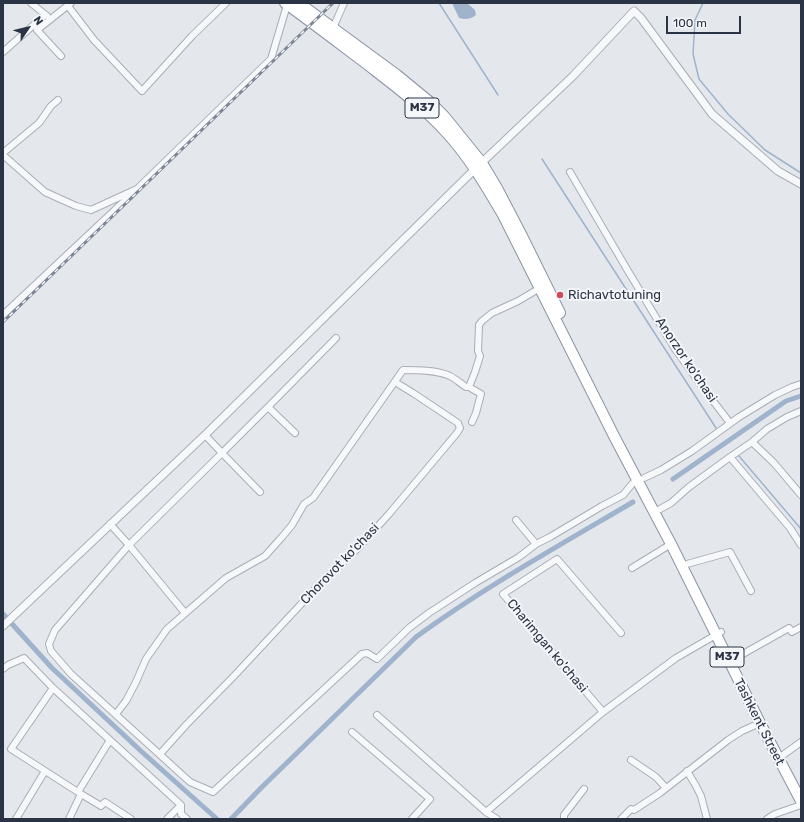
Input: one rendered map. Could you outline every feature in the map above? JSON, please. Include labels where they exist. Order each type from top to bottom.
[{"type":"highway","name":"M37","points":[[299,3],[397,75],[431,103],[444,116],[478,166],[486,185],[657,511]]},
{"type":"highway","name":"M37","points":[[286,4],[405,94],[426,112],[497,188],[641,480]]},
{"type":"highway","name":"Tashkent Street","points":[[657,511],[670,544],[718,634],[734,659],[801,787]]},
{"type":"highway","name":"Tashkent Street","points":[[657,511],[687,564],[760,723],[801,801]]},
{"type":"street","points":[[31,3],[50,20]]},
{"type":"street","points":[[62,56],[37,30],[70,4],[94,40],[142,91],[192,36],[226,3]]},
{"type":"street","points":[[332,28],[344,3]]},
{"type":"street","points":[[3,315],[137,189],[271,59],[286,4]]},
{"type":"street","points":[[3,626],[205,435],[478,166],[573,76],[634,11],[641,18],[712,114],[778,171],[801,184]]},
{"type":"street","points":[[3,52],[45,15]]},
{"type":"street","points":[[58,100],[51,106],[39,123],[3,154],[45,192],[76,206],[91,210],[137,189]]},
{"type":"street","name":"Anorzor ko'chasi","points":[[570,172],[675,348],[730,423]]},
{"type":"street","points":[[469,387],[480,356],[478,351],[480,326],[482,321],[540,288]]},
{"type":"street","points":[[336,338],[129,545],[55,630],[49,644],[51,652],[71,674],[190,782],[213,792],[362,654],[367,653],[377,659],[409,628],[429,612],[519,557],[536,544],[623,495],[634,484],[692,451],[730,423],[775,395],[801,384]]},
{"type":"street","points":[[116,714],[126,701],[146,659],[167,629],[226,578],[265,556],[292,525],[304,504],[313,498],[403,370],[421,370],[446,375],[481,394],[472,422]]},
{"type":"street","name":"Chorovot ko'chasi","points":[[160,754],[317,587],[359,547],[389,514],[457,433],[460,428],[458,423],[445,413],[395,382]]},
{"type":"street","points":[[268,407],[296,433]]},
{"type":"street","points":[[657,511],[671,503],[689,487],[752,442],[767,429],[787,417],[801,411]]},
{"type":"street","points":[[205,435],[260,492]]},
{"type":"street","points":[[752,442],[774,463],[801,496]]},
{"type":"street","points":[[730,457],[790,528],[801,544]]},
{"type":"street","points":[[516,520],[536,544]]},
{"type":"street","points":[[110,524],[185,613]]},
{"type":"street","points":[[632,568],[670,544]]},
{"type":"street","points":[[687,564],[730,552],[751,591]]},
{"type":"street","name":"Charimgan ko'chasi","points":[[603,712],[503,594],[557,560],[621,633]]},
{"type":"street","points":[[734,659],[789,628],[792,632],[801,627]]},
{"type":"street","points":[[486,812],[603,712],[676,658],[718,634]]},
{"type":"street","points":[[3,669],[8,665],[24,658],[53,688],[181,805],[181,814],[187,819]]},
{"type":"street","points":[[53,688],[11,749],[101,806],[104,802],[131,819]]},
{"type":"street","points":[[377,715],[486,812],[497,819]]},
{"type":"street","points":[[621,819],[631,809],[634,810],[666,788],[728,740],[742,731],[760,723]]},
{"type":"street","points":[[352,732],[430,799],[412,819]]},
{"type":"street","points":[[68,819],[79,793],[110,740]]},
{"type":"street","points":[[783,755],[801,742]]},
{"type":"street","points":[[631,760],[656,777],[666,788]]},
{"type":"street","points":[[16,819],[45,771]]},
{"type":"street","points":[[687,771],[701,796],[707,819]]},
{"type":"street","points":[[564,819],[564,815],[584,789]]},
{"type":"street","points":[[167,819],[181,805]]},
{"type":"street","points":[[767,819],[775,814],[801,805]]},
{"type":"water","points":[[452,3],[467,3],[475,10],[476,15],[468,19],[459,18]]},
{"type":"waterway","points":[[439,3],[498,95]]},
{"type":"waterway","points":[[703,3],[695,20],[693,54],[699,79],[728,114],[765,150],[801,173]]},
{"type":"waterway","points":[[542,159],[716,428]]},
{"type":"waterway","points":[[673,479],[786,401],[801,396]]},
{"type":"waterway","points":[[739,456],[801,529]]},
{"type":"waterway","points":[[231,819],[416,637],[469,601],[550,550],[633,502]]},
{"type":"waterway","points":[[3,614],[52,668],[142,752],[217,819]]},
{"type":"railway","points":[[3,322],[333,3]]},
{"type":"place","name":"Richavtotuning","points":[[560,295]]}]
